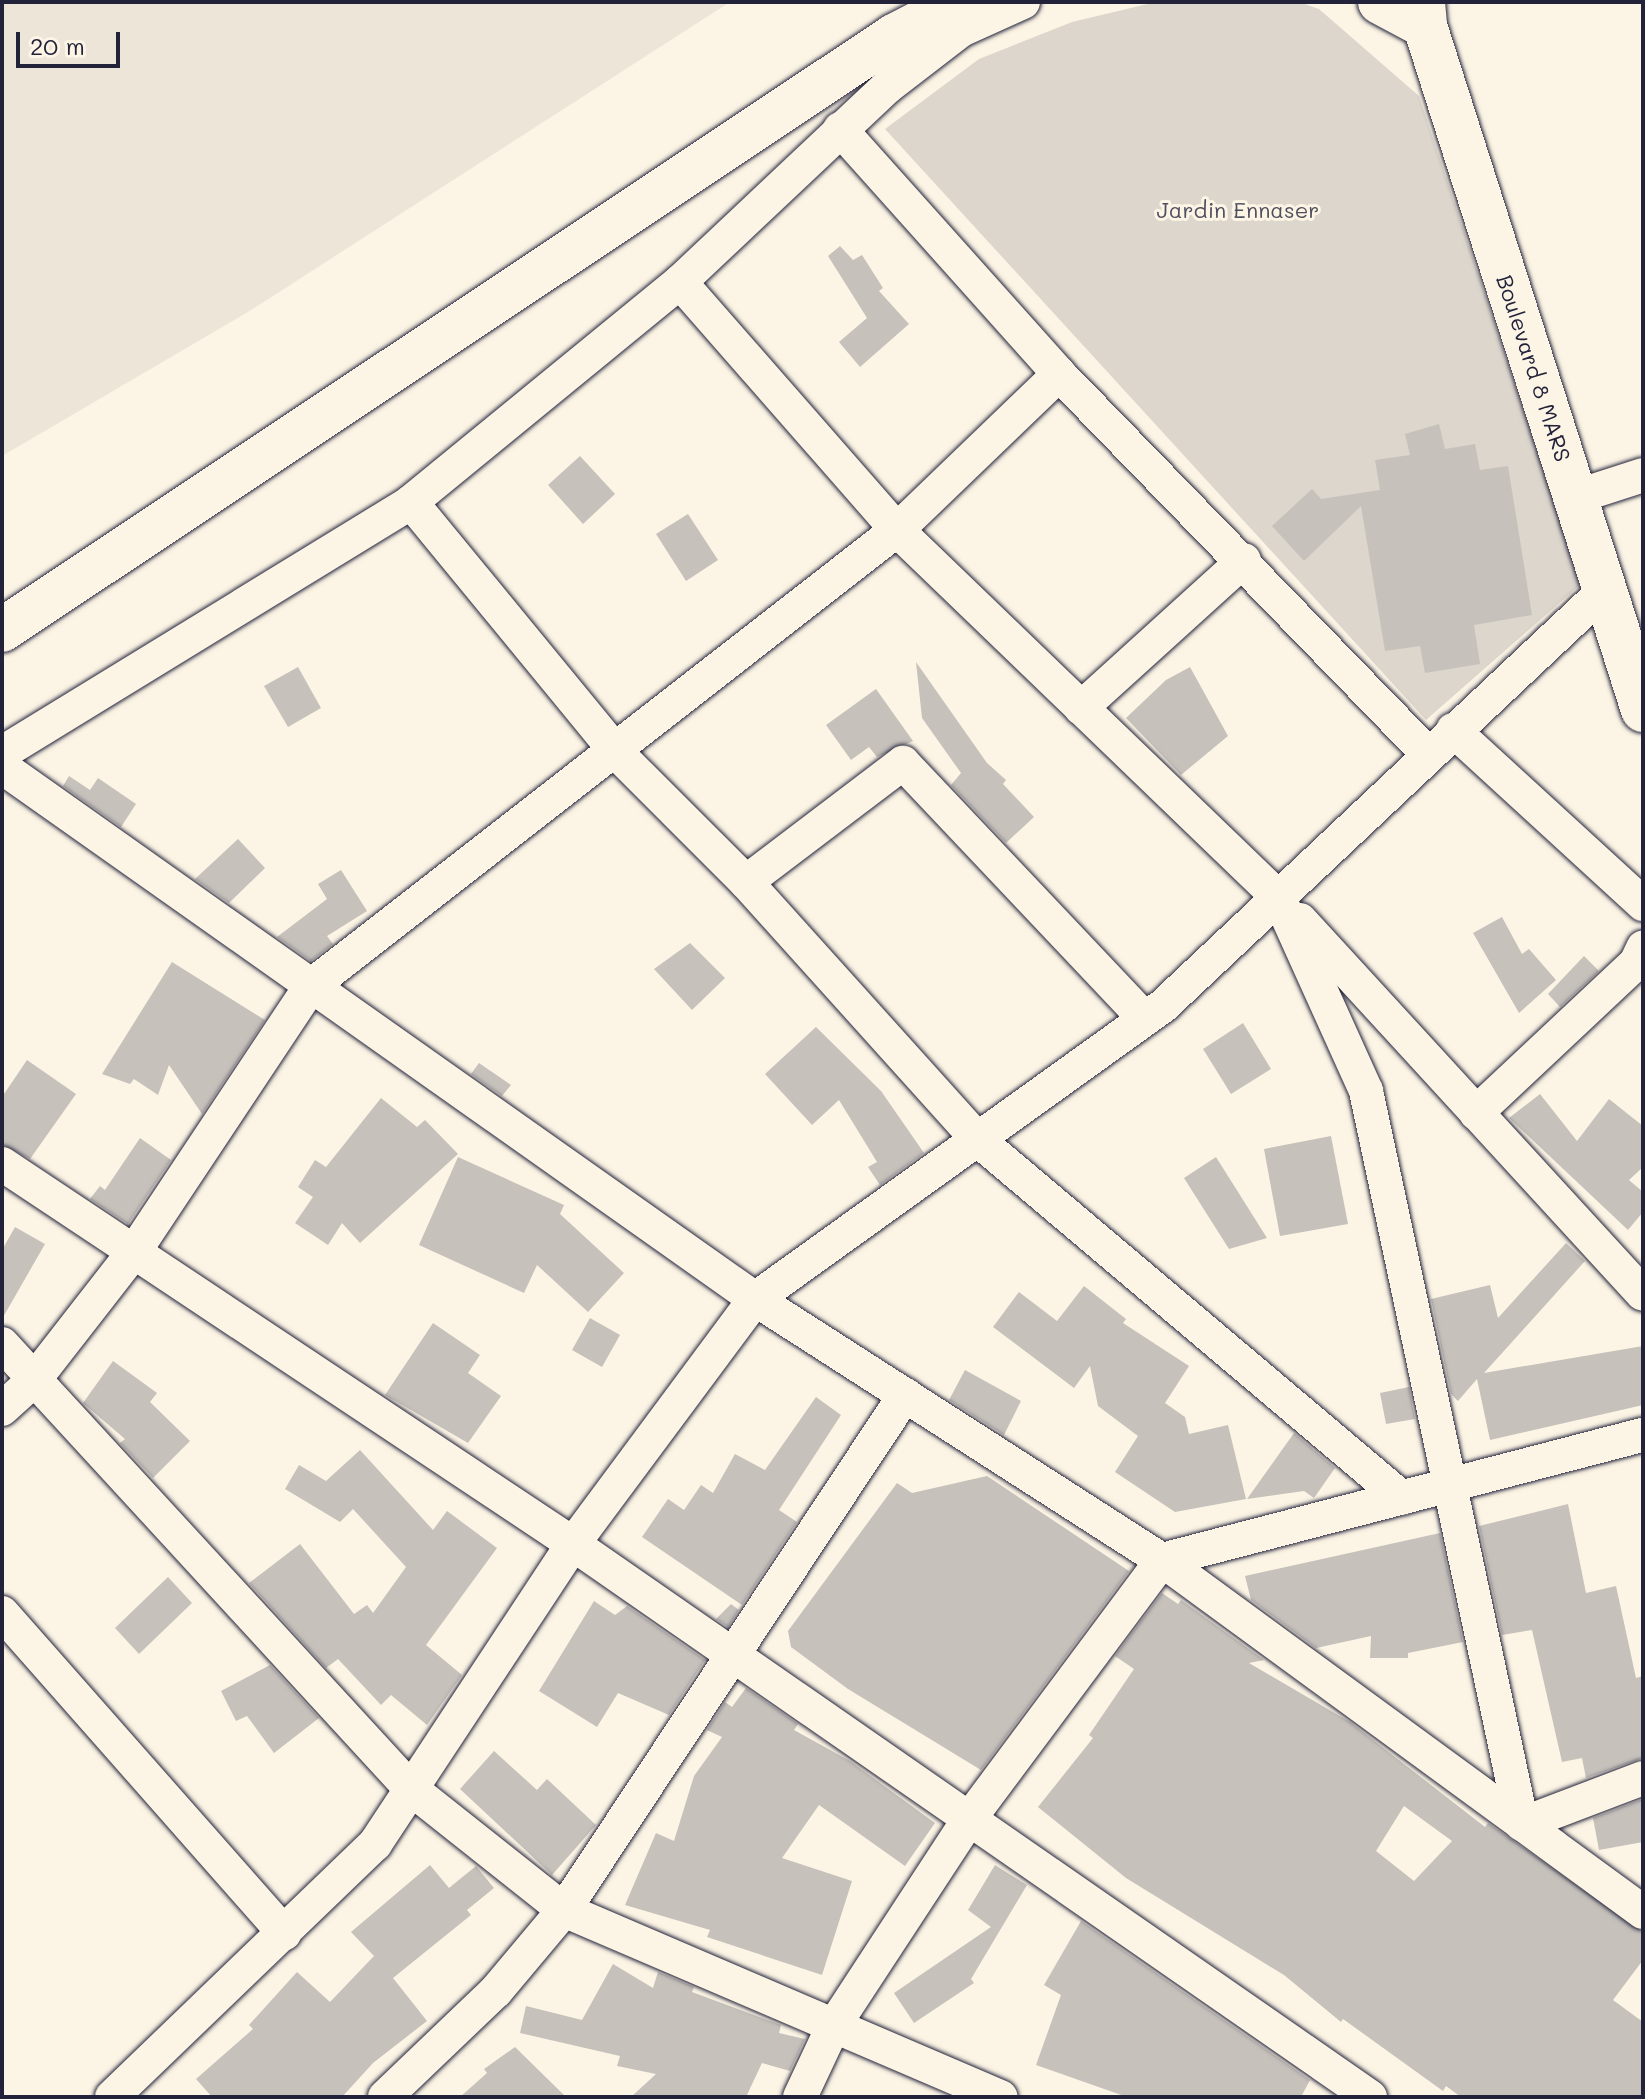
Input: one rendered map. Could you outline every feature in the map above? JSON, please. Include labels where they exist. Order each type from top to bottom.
[{"type":"main road","points":[[894,36],[928,2]]},
{"type":"main road","points":[[2,630],[894,36],[960,2]]},
{"type":"main road","points":[[1380,2],[1424,14]]},
{"type":"main road","name":"Boulevard 8 MARS","points":[[1424,14],[1643,710]]},
{"type":"street","points":[[2,753],[411,502],[680,282],[840,129],[961,30],[1023,2]]},
{"type":"street","points":[[840,129],[1059,374],[1244,560],[1427,753]]},
{"type":"street","points":[[680,282],[897,530],[1279,898],[1643,1294]]},
{"type":"street","points":[[2,1409],[34,1380],[136,1249],[311,986],[616,752],[897,530],[1059,374]]},
{"type":"street","points":[[1575,497],[1643,475]]},
{"type":"street","points":[[411,502],[616,752],[746,882],[977,1139],[1402,1498]]},
{"type":"street","points":[[1081,708],[1244,560]]},
{"type":"street","points":[[112,2097],[375,1844],[573,1544],[755,1299],[1145,1019],[1279,898],[1427,753],[1605,590]]},
{"type":"street","points":[[1453,730],[1643,904]]},
{"type":"street","points":[[746,882],[903,763],[1145,1019]]},
{"type":"street","points":[[2,767],[755,1299],[1162,1560],[1643,1912]]},
{"type":"street","points":[[1279,898],[1366,1091],[1453,1484],[1522,1824]]},
{"type":"street","points":[[1476,1113],[1636,963],[1643,948]]},
{"type":"street","points":[[2,1164],[136,1249],[734,1653],[1370,2097]]},
{"type":"street","points":[[2,1344],[410,1788],[564,1910],[1001,2097]]},
{"type":"street","points":[[385,2097],[496,1991],[564,1910],[905,1395]]},
{"type":"street","points":[[800,2097],[833,2027],[970,1818],[1162,1560],[1643,1435]]},
{"type":"street","points":[[2,1613],[284,1933]]},
{"type":"street","points":[[1522,1824],[1643,1778]]},
{"type":"shaded area","points":[[2,2],[730,2],[248,312],[2,456]]},
{"type":"green space","name":"Jardin Ennaser","points":[[1156,2],[1299,2],[1319,9],[1419,96],[1581,584],[1426,720],[885,129],[979,59],[1072,22]]},
{"type":"building","points":[[840,246],[853,260],[862,255],[883,288],[879,291],[909,324],[860,367],[839,342],[867,318],[828,256]]},
{"type":"building","points":[[1439,424],[1445,449],[1475,444],[1480,470],[1508,466],[1532,615],[1474,625],[1480,664],[1425,673],[1420,646],[1385,651],[1361,506],[1304,561],[1272,526],[1312,489],[1321,499],[1380,490],[1375,460],[1410,455],[1405,434]]},
{"type":"building","points":[[580,456],[615,494],[583,524],[548,485]]},
{"type":"building","points":[[688,514],[718,560],[686,581],[656,534]]},
{"type":"building","points":[[916,662],[987,763],[1006,780],[1003,784],[1034,817],[1006,843],[951,785],[961,773],[922,718]]},
{"type":"building","points":[[298,667],[321,708],[288,727],[264,686]]},
{"type":"building","points":[[1190,667],[1228,736],[1181,775],[1126,718],[1166,680]]},
{"type":"building","points":[[876,689],[913,741],[877,757],[869,747],[851,760],[826,725]]},
{"type":"building","points":[[69,776],[90,790],[98,778],[136,804],[121,827],[63,786]]},
{"type":"building","points":[[238,839],[265,868],[229,903],[195,879]]},
{"type":"building","points":[[341,870],[367,911],[327,936],[333,944],[311,961],[277,937],[327,899],[318,884]]},
{"type":"building","points":[[1502,917],[1522,954],[1529,949],[1556,980],[1519,1013],[1473,933]]},
{"type":"building","points":[[690,943],[725,978],[692,1010],[654,969]]},
{"type":"building","points":[[1584,956],[1599,971],[1560,1007],[1548,994]]},
{"type":"building","points":[[172,962],[265,1020],[202,1114],[169,1065],[158,1095],[134,1079],[130,1084],[102,1074]]},
{"type":"building","points":[[1243,1023],[1271,1069],[1231,1094],[1203,1049]]},
{"type":"building","points":[[816,1027],[881,1091],[924,1153],[880,1185],[868,1167],[877,1162],[839,1100],[812,1125],[765,1074]]},
{"type":"building","points":[[27,1060],[76,1094],[30,1159],[2,1144],[2,1097]]},
{"type":"building","points":[[479,1063],[511,1085],[502,1096],[471,1074]]},
{"type":"building","points":[[1540,1094],[1577,1141],[1609,1099],[1643,1126],[1643,1167],[1629,1180],[1643,1192],[1643,1212],[1628,1230],[1509,1118]]},
{"type":"building","points":[[381,1098],[417,1127],[425,1120],[458,1154],[360,1243],[342,1223],[328,1245],[295,1223],[313,1197],[298,1187],[315,1160],[326,1167]]},
{"type":"building","points":[[1331,1136],[1348,1224],[1280,1236],[1264,1149]]},
{"type":"building","points":[[140,1138],[171,1160],[128,1224],[90,1199],[100,1186],[105,1190]]},
{"type":"building","points":[[458,1157],[564,1205],[560,1214],[624,1273],[588,1312],[537,1265],[524,1293],[419,1245]]},
{"type":"building","points":[[1216,1157],[1267,1238],[1229,1249],[1184,1178]]},
{"type":"building","points":[[15,1227],[45,1244],[2,1319],[2,1250]]},
{"type":"building","points":[[1566,1243],[1585,1261],[1484,1373],[1643,1346],[1643,1405],[1490,1440],[1477,1379],[1458,1401],[1451,1394],[1431,1299],[1490,1285],[1498,1318]]},
{"type":"building","points":[[1084,1286],[1126,1319],[1123,1323],[1189,1366],[1165,1403],[1185,1417],[1189,1434],[1228,1425],[1246,1499],[1175,1512],[1115,1472],[1138,1436],[1098,1406],[1090,1366],[1074,1388],[993,1327],[1019,1292],[1057,1321]]},
{"type":"building","points":[[590,1318],[620,1335],[602,1367],[572,1350]]},
{"type":"building","points":[[433,1323],[480,1355],[468,1373],[501,1396],[468,1443],[385,1395]]},
{"type":"building","points":[[113,1361],[157,1393],[150,1402],[190,1441],[153,1478],[120,1443],[125,1439],[83,1403]]},
{"type":"building","points":[[965,1370],[1021,1401],[1004,1435],[949,1400]]},
{"type":"building","points":[[1409,1387],[1415,1419],[1386,1424],[1380,1393]]},
{"type":"building","points":[[816,1397],[841,1415],[779,1510],[797,1522],[742,1605],[642,1537],[668,1499],[684,1510],[701,1485],[713,1493],[735,1454],[765,1470]]},
{"type":"building","points":[[1294,1433],[1335,1468],[1314,1498],[1304,1491],[1247,1499]]},
{"type":"building","points":[[360,1450],[433,1530],[447,1511],[497,1548],[426,1645],[462,1675],[427,1725],[391,1695],[381,1705],[338,1659],[326,1668],[249,1583],[300,1544],[354,1614],[367,1605],[373,1613],[406,1567],[353,1509],[340,1522],[285,1489],[299,1465],[326,1481]]},
{"type":"building","points":[[987,1476],[1129,1571],[981,1770],[848,1689],[791,1647],[788,1631],[897,1483],[912,1493]]},
{"type":"building","points":[[1568,1504],[1586,1593],[1616,1586],[1636,1678],[1643,1676],[1643,1758],[1586,1778],[1582,1758],[1562,1762],[1532,1630],[1502,1635],[1479,1526]]},
{"type":"building","points":[[1440,1533],[1463,1642],[1408,1653],[1408,1658],[1370,1658],[1371,1636],[1316,1648],[1251,1600],[1245,1576]]},
{"type":"building","points":[[168,1577],[192,1603],[139,1654],[115,1628]]},
{"type":"building","points":[[1162,1593],[1178,1604],[1181,1600],[1264,1660],[1249,1663],[1350,1722],[1485,1827],[1488,1823],[1643,1932],[1643,1960],[1613,2000],[1643,2022],[1643,2097],[1461,2097],[1446,2086],[1443,2091],[1343,2019],[1341,2022],[1284,1975],[1126,1878],[1038,1807],[1093,1738],[1089,1735],[1134,1669],[1115,1656]],"holes":[[[1404,1806],[1452,1841],[1414,1881],[1376,1851]]]},
{"type":"building","points":[[594,1601],[615,1615],[627,1606],[705,1660],[669,1715],[618,1693],[597,1727],[539,1691]]},
{"type":"building","points":[[731,1604],[739,1610],[728,1627],[716,1619]]},
{"type":"building","points":[[270,1665],[319,1718],[274,1753],[247,1716],[236,1721],[221,1691]]},
{"type":"building","points":[[746,1688],[798,1724],[794,1730],[850,1761],[935,1823],[905,1866],[819,1805],[782,1858],[852,1881],[822,1975],[707,1937],[710,1930],[625,1905],[656,1833],[674,1841],[694,1776],[722,1737],[707,1730],[725,1702],[732,1707]]},
{"type":"building","points":[[494,1751],[537,1790],[547,1779],[596,1825],[552,1875],[460,1789]]},
{"type":"building","points":[[1643,1799],[1643,1842],[1599,1850],[1593,1818]]},
{"type":"building","points":[[430,1865],[449,1888],[476,1866],[494,1888],[467,1910],[471,1915],[393,1978],[427,2021],[373,2063],[342,2097],[212,2097],[196,2079],[253,2029],[249,2025],[297,1972],[330,2002],[374,1956],[351,1932]]},
{"type":"building","points":[[995,1865],[1027,1885],[971,1979],[974,1983],[914,2023],[894,1993],[991,1927],[968,1910]]},
{"type":"building","points":[[1081,1921],[1310,2080],[1301,2097],[1127,2097],[1036,2065],[1061,1995],[1044,1985]]},
{"type":"building","points":[[613,1964],[653,1988],[658,1972],[694,1987],[692,1992],[781,2025],[779,2033],[805,2039],[790,2071],[762,2063],[746,2097],[631,2097],[656,2074],[617,2066],[620,2056],[520,2033],[526,2006],[582,2020]]},
{"type":"building","points":[[515,2047],[566,2097],[460,2097],[487,2073],[484,2069]]}]
